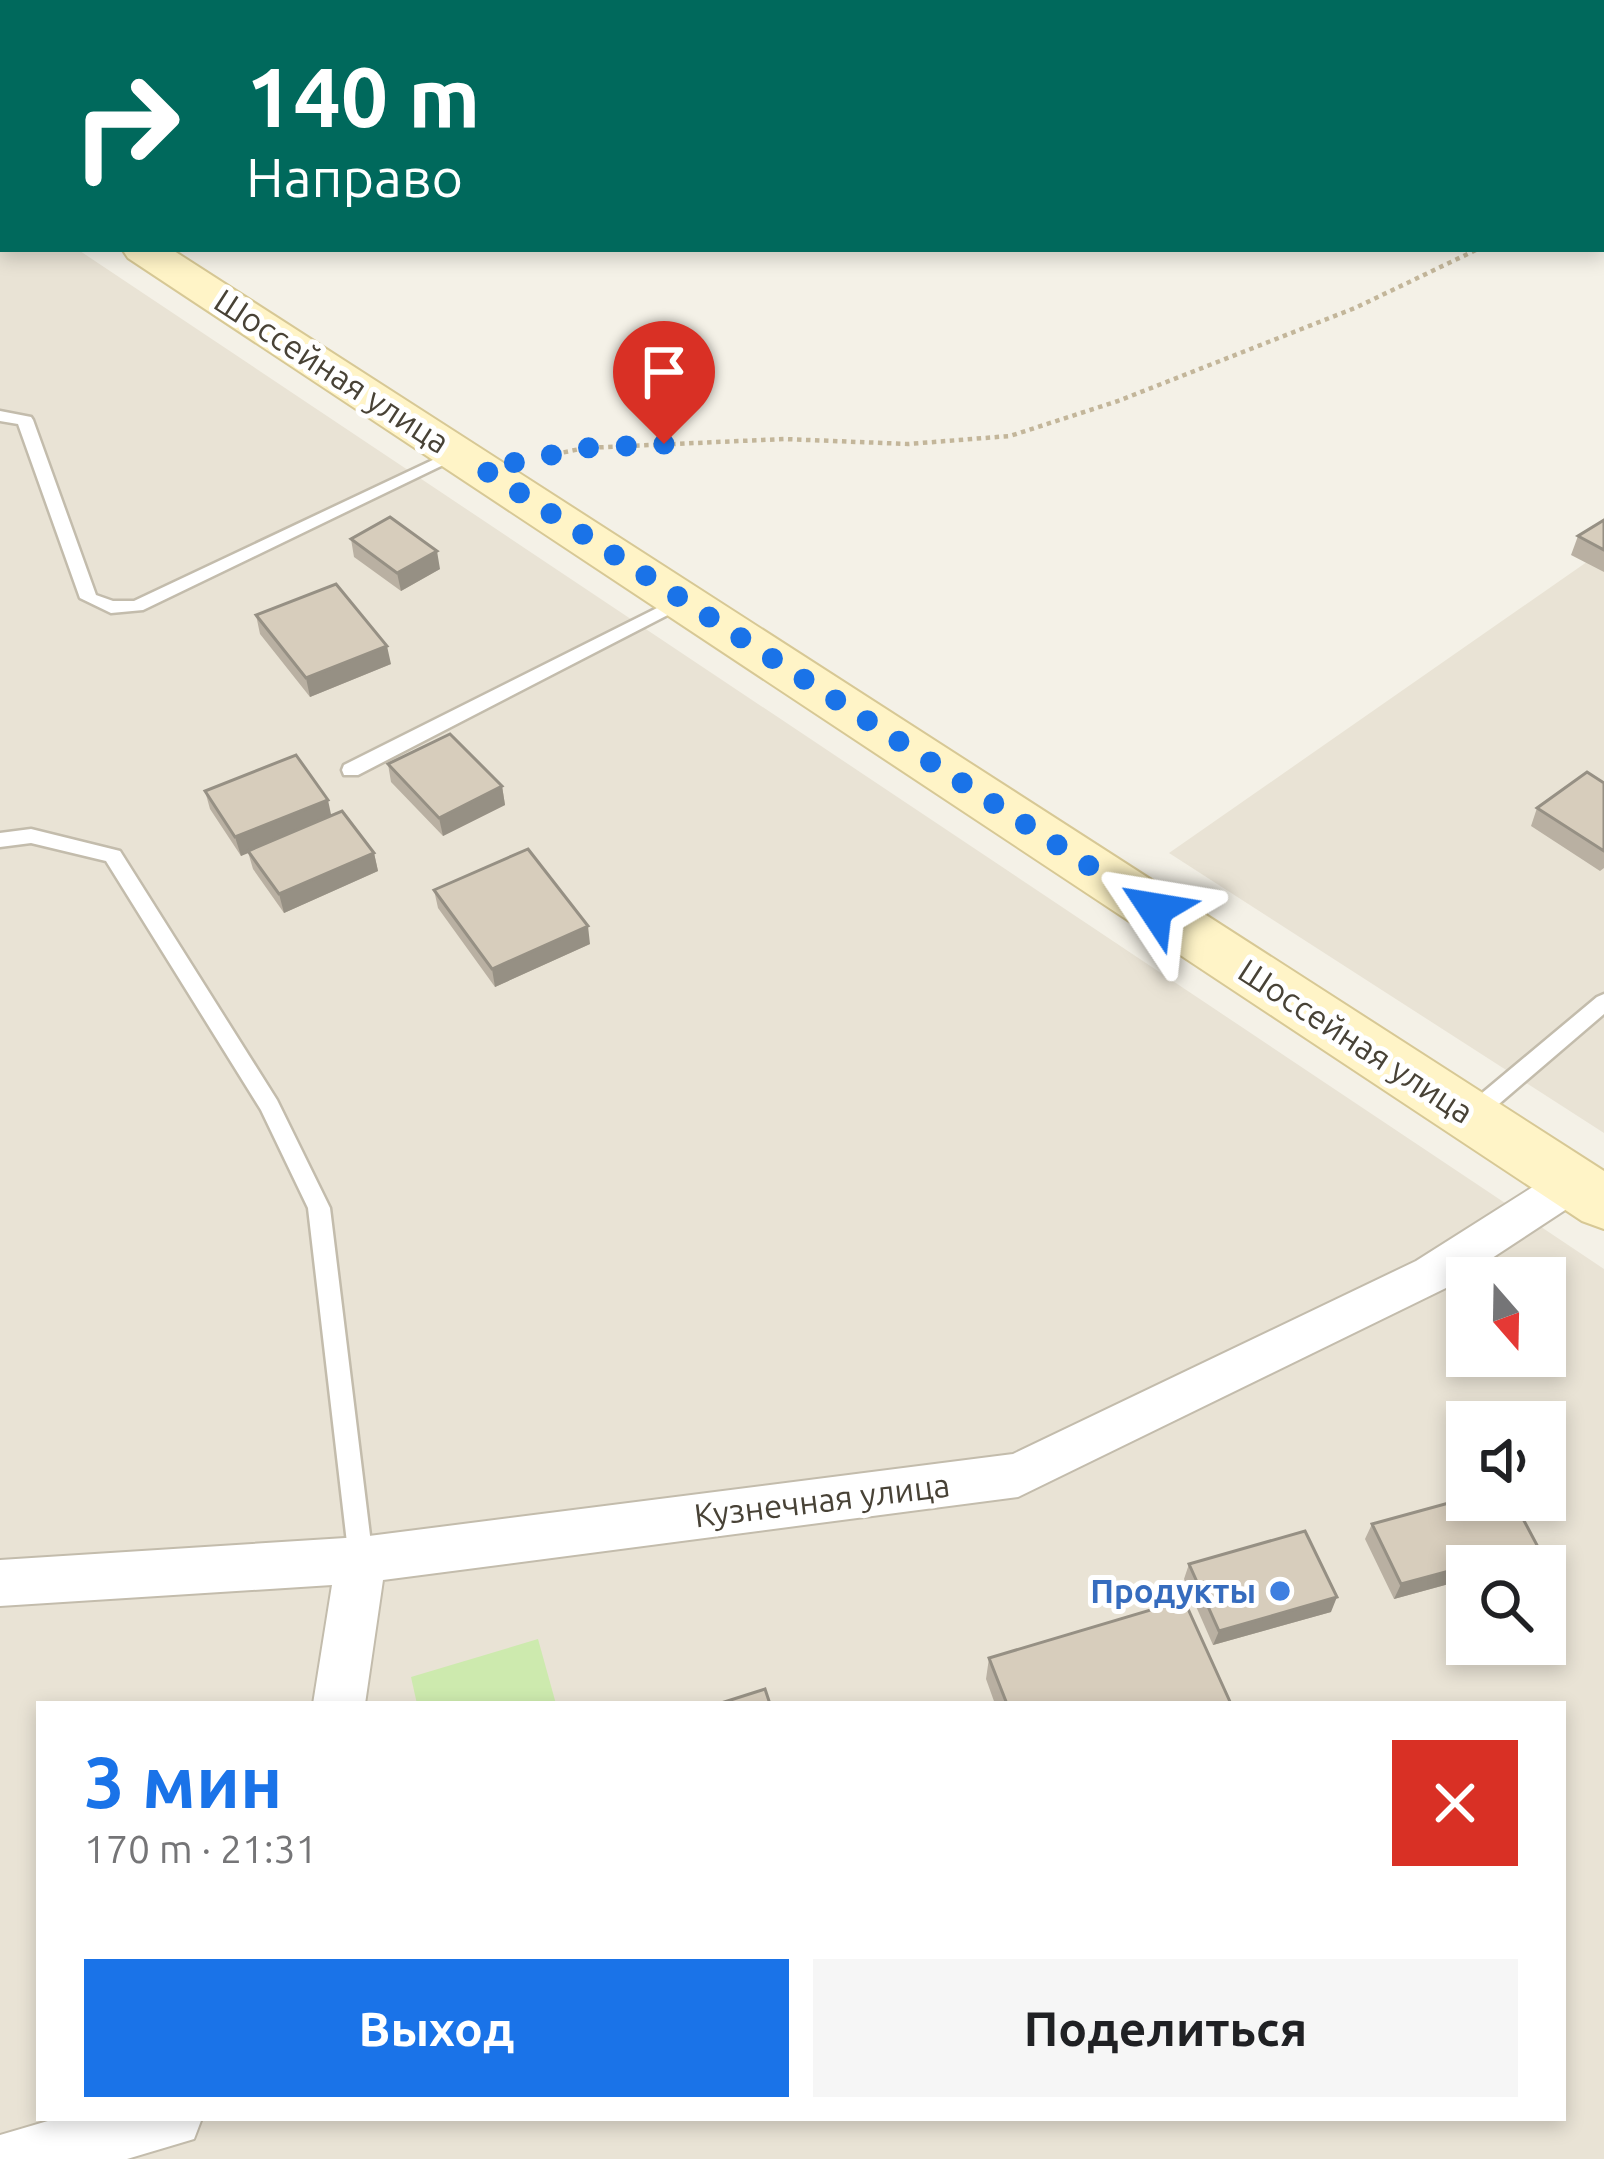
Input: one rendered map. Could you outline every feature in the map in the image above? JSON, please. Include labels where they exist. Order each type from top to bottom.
[{"type":"street","name":"Шоссейная улица","points":[[148,252],[1588,1193]]},
{"type":"street","name":"Кузнечная улица","points":[[0,1583],[361,1560],[1018,1475],[1588,1193]]},
{"type":"street","points":[[339,1701],[361,1560]]},
{"type":"street","points":[[13,2159],[161,2121]]},
{"type":"lane","points":[[0,416],[25,420],[89,598],[111,608],[137,605],[472,461]]},
{"type":"lane","points":[[351,770],[683,599]]},
{"type":"lane","points":[[0,840],[31,836],[113,856],[270,1106],[319,1208],[361,1560]]},
{"type":"lane","points":[[1470,1116],[1604,1002]]},
{"type":"path","points":[[472,461],[585,448],[784,439],[908,444],[1010,436],[1118,401],[1355,308],[1472,252]]},
{"type":"shaded area","points":[[0,252],[81,252],[1604,1269],[1604,2159],[0,2159]]},
{"type":"shaded area","points":[[1604,550],[1604,1133],[1169,853]]},
{"type":"green space","points":[[538,1639],[555,1701],[416,1701],[411,1677]]},
{"type":"building","points":[[390,517],[437,551],[397,573],[351,539]]},
{"type":"building","points":[[1604,520],[1604,550],[1578,536]]},
{"type":"building","points":[[336,584],[387,646],[306,678],[256,615]]},
{"type":"building","points":[[450,734],[502,786],[439,818],[388,764]]},
{"type":"building","points":[[296,755],[328,800],[235,837],[205,791]]},
{"type":"building","points":[[1587,772],[1604,783],[1604,851],[1537,808]]},
{"type":"building","points":[[342,811],[374,853],[279,894],[248,851]]},
{"type":"building","points":[[528,849],[588,926],[492,969],[434,890]]},
{"type":"building","points":[[1446,1504],[1446,1521],[1524,1521],[1537,1545],[1446,1545],[1446,1572],[1401,1584],[1372,1524]]},
{"type":"building","points":[[1305,1531],[1337,1597],[1219,1631],[1189,1564]]},
{"type":"building","points":[[1184,1600],[1230,1701],[1006,1701],[989,1658]]},
{"type":"building","points":[[765,1689],[769,1701],[727,1701]]},
{"type":"place","name":"Продукты","points":[[1280,1591]]},
{"type":"route","points":[[664,444],[585,448],[483,469],[1155,909]]}]
